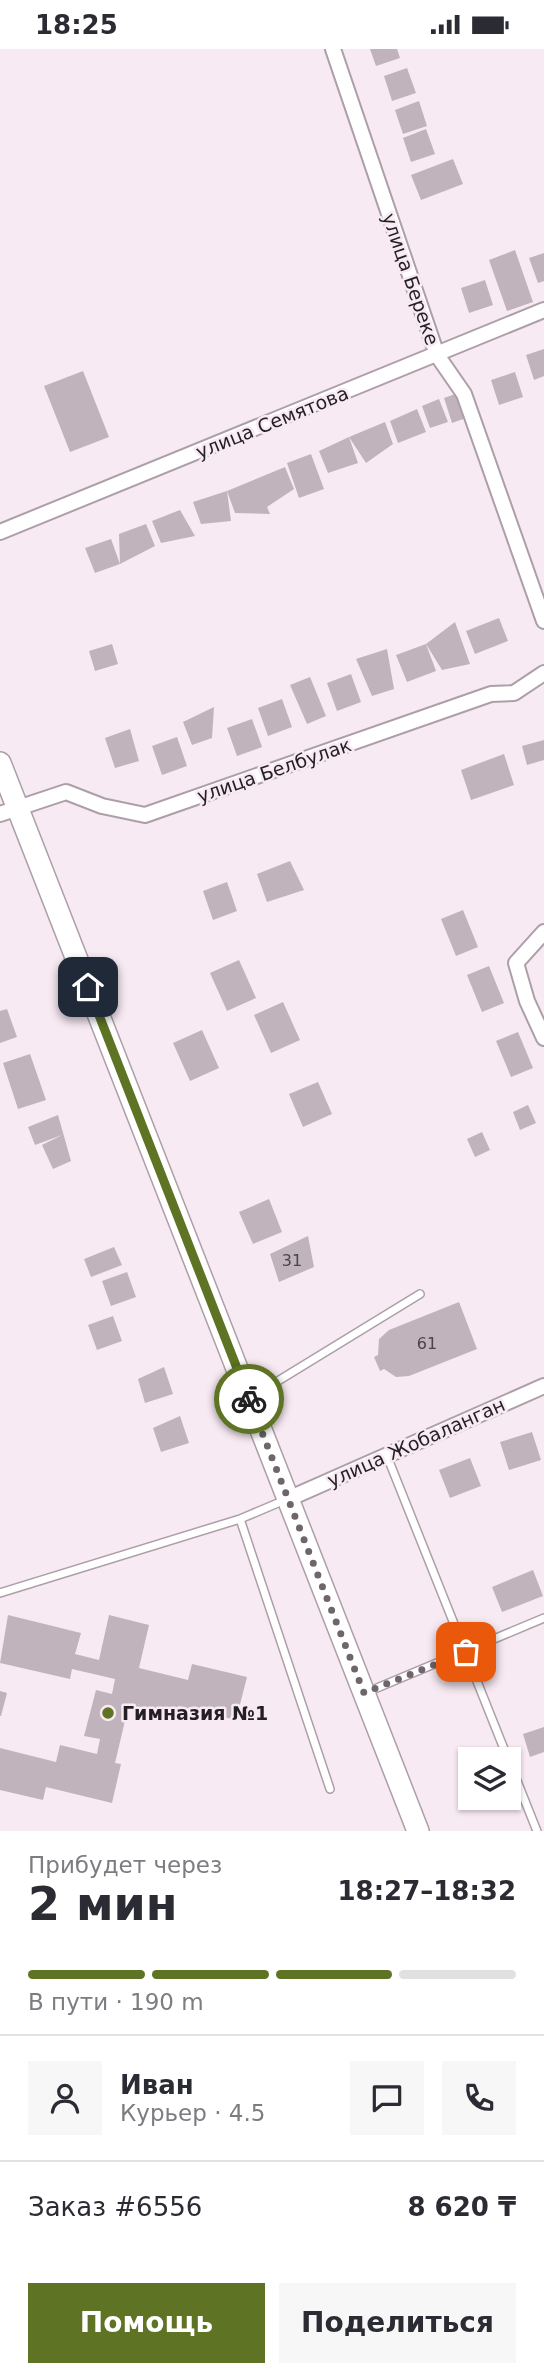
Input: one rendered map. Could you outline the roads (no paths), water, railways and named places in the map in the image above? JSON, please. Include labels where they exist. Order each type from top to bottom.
[{"type":"main road","points":[[0,763],[9,810],[249,1398],[418,1831]]},
{"type":"street","name":"улица Береке","points":[[333,49],[437,355],[464,394],[544,621]]},
{"type":"street","name":"улица Семятова","points":[[0,532],[544,310]]},
{"type":"street","name":"улица Белбулак","points":[[9,810],[66,792],[102,806],[145,815],[491,694],[514,693],[544,673]]},
{"type":"street","points":[[544,932],[516,963],[527,1001],[544,1038]]},
{"type":"street","name":"улица Жобаланган","points":[[288,1499],[544,1386]]},
{"type":"lane","points":[[249,1398],[420,1294]]},
{"type":"lane","points":[[387,1456],[504,1747]]},
{"type":"lane","points":[[0,1594],[240,1519],[288,1499]]},
{"type":"lane","points":[[240,1519],[330,1789]]},
{"type":"lane","points":[[364,1693],[544,1618]]},
{"type":"lane","points":[[521,1790],[537,1831]]},
{"type":"place","name":"Гимназия №1","points":[[108,1713]]}]
